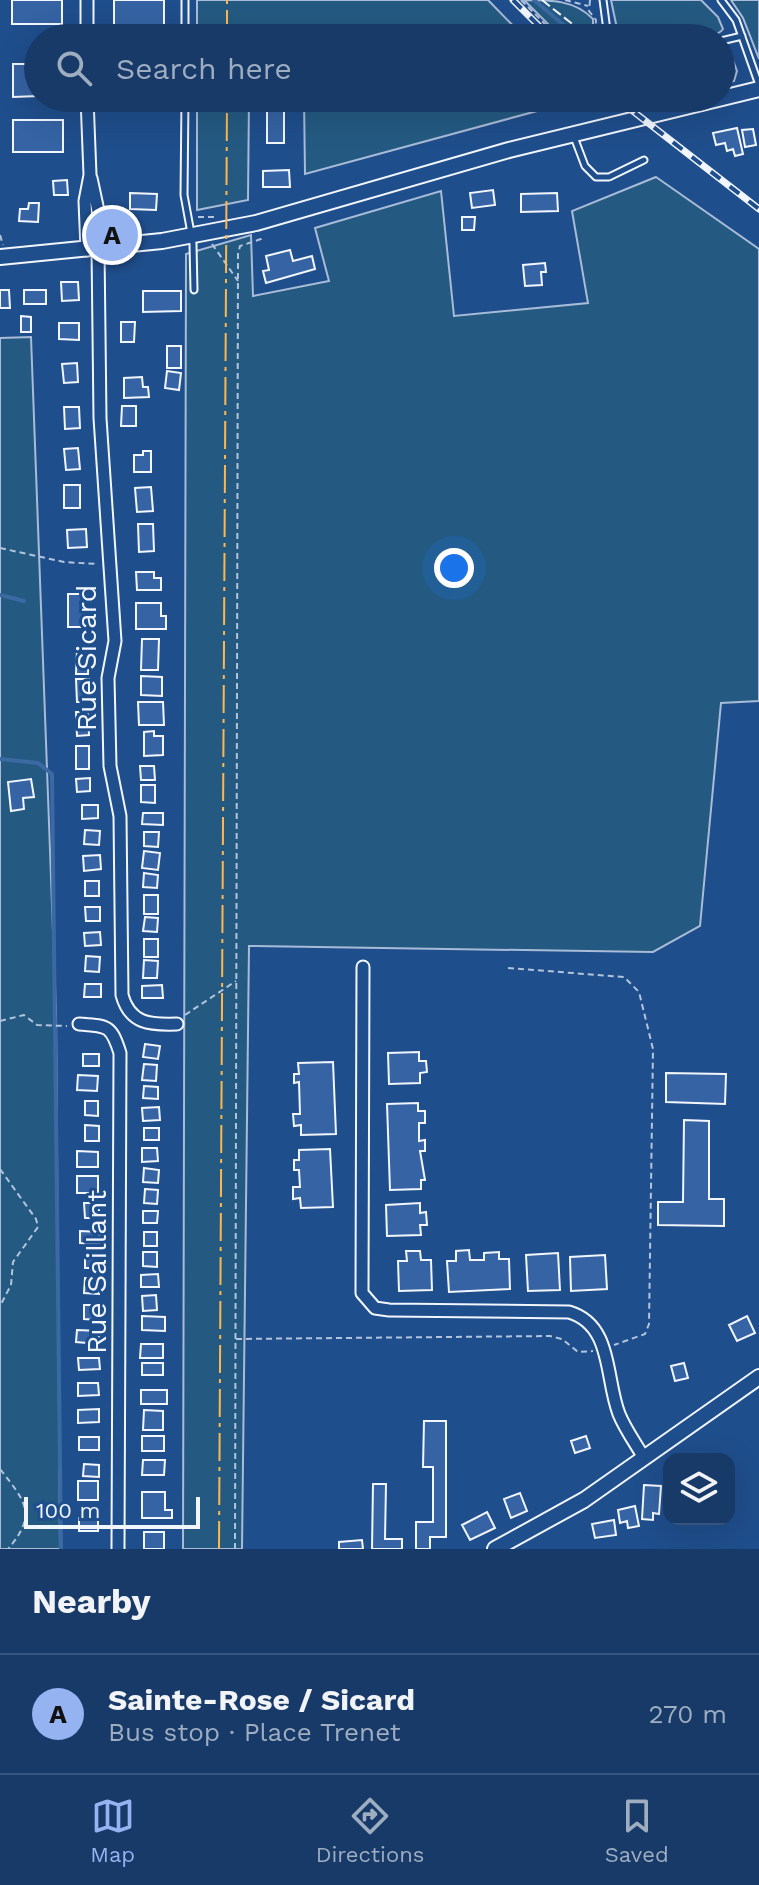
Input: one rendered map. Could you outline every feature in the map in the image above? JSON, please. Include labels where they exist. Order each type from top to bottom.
[{"type":"street","points":[[87,0],[87,24]]},
{"type":"street","points":[[735,93],[759,87]]},
{"type":"street","points":[[88,112],[90,175],[85,201],[97,249]]},
{"type":"street","points":[[1,251],[97,249],[192,236],[261,222],[660,112]]},
{"type":"street","points":[[90,175],[99,201],[97,249]]},
{"type":"street","name":"Rue Sicard","points":[[97,249],[100,418],[115,641],[108,678],[110,766],[120,816],[122,995],[126,1009],[136,1020],[153,1025],[177,1024]]},
{"type":"street","points":[[363,967],[360,1282],[368,1303],[389,1310],[569,1312],[592,1324],[604,1348],[620,1416],[644,1458]]},
{"type":"street","name":"Rue Saillant","points":[[79,1024],[104,1025],[114,1032],[120,1053],[118,1549]]},
{"type":"street","points":[[495,1549],[566,1511],[759,1377]]},
{"type":"lane","points":[[185,0],[185,24]]},
{"type":"lane","points":[[603,0],[606,24]]},
{"type":"lane","points":[[721,0],[733,14],[759,87]]},
{"type":"lane","points":[[735,38],[742,36]]},
{"type":"lane","points":[[185,112],[184,195],[192,236],[194,290]]},
{"type":"lane","points":[[573,134],[585,166],[596,177],[605,178],[644,160]]},
{"type":"path","points":[[521,0],[545,24]]},
{"type":"path","points":[[565,0],[589,7]]},
{"type":"path","points":[[590,0],[589,7],[596,24]]},
{"type":"path","points":[[235,1549],[238,282],[239,248],[263,238],[262,228]]},
{"type":"path","points":[[0,235],[1,251]]},
{"type":"path","points":[[212,245],[238,282]]},
{"type":"path","points":[[0,548],[64,562],[111,565]]},
{"type":"path","points":[[236,1339],[550,1336],[562,1339],[578,1352],[604,1348],[645,1334],[649,1324],[651,1037],[639,992],[624,977],[508,968]]},
{"type":"path","points":[[177,1024],[180,1018],[214,993],[237,980]]},
{"type":"path","points":[[0,1021],[24,1015],[37,1025],[79,1024]]},
{"type":"path","points":[[0,1169],[36,1219],[38,1227],[13,1262],[11,1285],[0,1306]]},
{"type":"path","points":[[0,1469],[25,1504],[27,1520],[8,1549]]},
{"type":"shaded area","points":[[197,0],[488,0],[511,24],[197,24]]},
{"type":"shaded area","points":[[524,0],[570,5],[593,19],[593,24],[548,24]]},
{"type":"shaded area","points":[[611,0],[701,0],[721,24],[616,24]]},
{"type":"shaded area","points":[[731,0],[759,0],[759,59],[743,18]]},
{"type":"shaded area","points":[[197,112],[249,112],[248,200],[197,210]]},
{"type":"shaded area","points":[[304,112],[533,112],[305,174]]},
{"type":"shaded area","points":[[656,177],[759,249],[759,701],[721,703],[700,926],[653,952],[249,946],[242,1549],[183,1549],[186,254],[251,235],[253,296],[329,281],[315,228],[441,191],[454,316],[588,303],[572,211]]},
{"type":"shaded area","points":[[31,337],[56,1012],[60,1549],[0,1549],[0,338]]},
{"type":"building","points":[[12,0],[62,0],[62,24],[12,24]]},
{"type":"building","points":[[114,0],[164,0],[164,24],[114,24]]},
{"type":"building","points":[[13,64],[24,64],[24,97],[13,97]]},
{"type":"building","points":[[267,112],[284,112],[284,143],[267,143]]},
{"type":"building","points":[[13,120],[63,120],[63,152],[13,152]]},
{"type":"building","points":[[737,128],[743,154],[735,156],[733,149],[727,151],[725,143],[716,145],[713,133]]},
{"type":"building","points":[[753,129],[756,145],[745,147],[742,130]]},
{"type":"building","points":[[289,170],[290,187],[263,187],[263,171]]},
{"type":"building","points":[[67,180],[68,195],[54,195],[53,181]]},
{"type":"building","points":[[493,190],[495,205],[472,208],[470,193]]},
{"type":"building","points":[[130,193],[157,194],[156,210],[130,209]]},
{"type":"building","points":[[557,193],[558,211],[521,212],[521,194]]},
{"type":"building","points":[[29,203],[39,203],[38,222],[19,221],[20,209],[28,209]]},
{"type":"building","points":[[462,217],[475,217],[474,230],[462,230]]},
{"type":"building","points":[[290,250],[293,261],[312,256],[315,269],[266,283],[263,271],[269,270],[266,256]]},
{"type":"building","points":[[545,263],[546,272],[541,272],[542,285],[525,286],[523,265]]},
{"type":"building","points":[[61,282],[78,282],[79,300],[62,301]]},
{"type":"building","points":[[0,290],[9,290],[10,308],[0,308]]},
{"type":"building","points":[[24,290],[46,290],[46,304],[24,304]]},
{"type":"building","points":[[143,291],[181,291],[181,311],[143,312]]},
{"type":"building","points":[[21,316],[31,317],[31,332],[21,332]]},
{"type":"building","points":[[121,322],[135,322],[134,342],[121,342]]},
{"type":"building","points":[[59,323],[79,323],[79,340],[59,339]]},
{"type":"building","points":[[167,346],[181,346],[181,368],[167,368]]},
{"type":"building","points":[[77,363],[78,382],[64,383],[62,364]]},
{"type":"building","points":[[167,371],[181,373],[179,390],[165,388]]},
{"type":"building","points":[[142,377],[149,397],[124,398],[124,378]]},
{"type":"building","points":[[122,406],[136,406],[136,426],[121,426]]},
{"type":"building","points":[[64,407],[79,407],[80,428],[65,429]]},
{"type":"building","points":[[78,448],[80,469],[66,470],[64,449]]},
{"type":"building","points":[[143,451],[151,451],[151,472],[134,472],[134,455],[143,455]]},
{"type":"building","points":[[64,485],[80,485],[80,508],[64,508]]},
{"type":"building","points":[[151,487],[153,511],[137,512],[135,488]]},
{"type":"building","points":[[138,524],[153,524],[154,551],[139,552]]},
{"type":"building","points":[[86,529],[87,547],[68,548],[67,530]]},
{"type":"building","points":[[136,572],[154,572],[154,578],[161,578],[161,590],[137,590]]},
{"type":"building","points":[[68,594],[85,594],[85,627],[68,627]]},
{"type":"building","points":[[136,603],[161,603],[161,616],[166,616],[166,629],[136,629]]},
{"type":"building","points":[[142,639],[159,639],[158,670],[141,670]]},
{"type":"building","points":[[77,649],[89,649],[88,674],[76,674]]},
{"type":"building","points":[[141,676],[162,677],[162,696],[141,695]]},
{"type":"building","points":[[76,679],[89,679],[89,702],[77,702]]},
{"type":"building","points":[[138,702],[163,702],[164,725],[139,725]]},
{"type":"building","points":[[76,712],[88,712],[89,735],[77,736]]},
{"type":"building","points":[[154,731],[154,736],[163,736],[163,755],[144,756],[144,732]]},
{"type":"building","points":[[76,746],[89,746],[89,769],[76,769]]},
{"type":"building","points":[[140,766],[154,766],[155,780],[141,780]]},
{"type":"building","points":[[90,778],[90,791],[77,792],[76,779]]},
{"type":"building","points":[[31,779],[34,797],[23,798],[24,809],[11,811],[8,782]]},
{"type":"building","points":[[141,785],[155,785],[155,803],[141,802]]},
{"type":"building","points":[[82,805],[98,805],[98,818],[82,819]]},
{"type":"building","points":[[143,813],[163,813],[163,825],[142,824]]},
{"type":"building","points":[[85,830],[100,831],[99,845],[84,844]]},
{"type":"building","points":[[144,832],[159,832],[158,847],[144,846]]},
{"type":"building","points":[[144,851],[160,853],[158,870],[142,868]]},
{"type":"building","points":[[100,855],[101,869],[84,871],[83,856]]},
{"type":"building","points":[[144,873],[158,875],[157,888],[143,887]]},
{"type":"building","points":[[85,881],[99,881],[99,896],[85,896]]},
{"type":"building","points":[[144,895],[158,895],[158,914],[144,914]]},
{"type":"building","points":[[85,907],[100,907],[100,921],[86,921]]},
{"type":"building","points":[[145,917],[158,918],[157,932],[143,931]]},
{"type":"building","points":[[100,932],[101,945],[85,946],[84,933]]},
{"type":"building","points":[[144,939],[158,939],[158,957],[144,957]]},
{"type":"building","points":[[86,956],[100,957],[99,972],[85,971]]},
{"type":"building","points":[[144,960],[158,961],[157,978],[143,978]]},
{"type":"building","points":[[85,984],[101,984],[101,997],[84,997]]},
{"type":"building","points":[[162,985],[163,998],[142,998],[142,986]]},
{"type":"building","points":[[145,1044],[160,1046],[158,1059],[143,1057]]},
{"type":"building","points":[[419,1052],[419,1061],[426,1061],[427,1072],[420,1073],[420,1083],[389,1084],[388,1053]]},
{"type":"building","points":[[83,1054],[99,1054],[99,1066],[83,1066]]},
{"type":"building","points":[[333,1062],[336,1134],[301,1135],[301,1125],[294,1126],[293,1114],[300,1114],[299,1082],[294,1083],[294,1074],[299,1074],[298,1063]]},
{"type":"building","points":[[144,1064],[157,1065],[156,1081],[142,1080]]},
{"type":"building","points":[[666,1073],[726,1074],[725,1104],[666,1102]]},
{"type":"building","points":[[78,1075],[98,1076],[97,1091],[77,1090]]},
{"type":"building","points":[[144,1086],[158,1087],[158,1099],[143,1098]]},
{"type":"building","points":[[85,1101],[98,1101],[98,1116],[85,1115]]},
{"type":"building","points":[[418,1103],[418,1111],[425,1111],[425,1123],[419,1123],[419,1141],[425,1140],[425,1151],[420,1151],[425,1180],[421,1180],[421,1189],[390,1190],[387,1104]]},
{"type":"building","points":[[159,1107],[160,1120],[143,1121],[142,1108]]},
{"type":"building","points":[[684,1120],[709,1121],[709,1199],[724,1199],[724,1226],[658,1225],[658,1202],[683,1202]]},
{"type":"building","points":[[85,1125],[99,1126],[99,1141],[85,1141]]},
{"type":"building","points":[[144,1128],[159,1128],[159,1140],[144,1140]]},
{"type":"building","points":[[142,1148],[157,1148],[158,1161],[142,1162]]},
{"type":"building","points":[[330,1149],[333,1207],[301,1208],[300,1198],[293,1199],[293,1187],[300,1187],[299,1170],[294,1170],[294,1160],[299,1160],[299,1150]]},
{"type":"building","points":[[77,1151],[98,1152],[98,1167],[77,1167]]},
{"type":"building","points":[[144,1168],[159,1170],[158,1183],[143,1182]]},
{"type":"building","points":[[77,1176],[98,1176],[98,1193],[77,1193]]},
{"type":"building","points":[[145,1189],[158,1190],[157,1204],[144,1203]]},
{"type":"building","points":[[84,1203],[99,1203],[99,1218],[85,1218]]},
{"type":"building","points":[[420,1203],[420,1213],[426,1212],[427,1225],[420,1225],[421,1235],[387,1236],[386,1205]]},
{"type":"building","points":[[143,1211],[158,1211],[157,1223],[143,1223]]},
{"type":"building","points":[[80,1231],[100,1232],[99,1244],[80,1243]]},
{"type":"building","points":[[144,1232],[157,1232],[157,1246],[144,1246]]},
{"type":"building","points":[[469,1250],[470,1260],[484,1260],[484,1253],[499,1252],[499,1259],[509,1259],[510,1289],[449,1292],[447,1261],[456,1261],[456,1251]]},
{"type":"building","points":[[406,1251],[420,1251],[421,1260],[431,1260],[432,1290],[399,1291],[398,1261],[407,1261]]},
{"type":"building","points":[[143,1252],[157,1252],[157,1267],[143,1266]]},
{"type":"building","points":[[558,1253],[560,1290],[528,1291],[526,1255]]},
{"type":"building","points":[[85,1254],[99,1254],[99,1268],[85,1268]]},
{"type":"building","points":[[605,1255],[607,1289],[571,1291],[570,1257]]},
{"type":"building","points":[[158,1274],[159,1287],[141,1287],[141,1275]]},
{"type":"building","points":[[85,1278],[99,1279],[99,1294],[84,1293]]},
{"type":"building","points":[[156,1295],[157,1310],[143,1311],[142,1296]]},
{"type":"building","points":[[84,1305],[98,1305],[98,1320],[84,1319]]},
{"type":"building","points":[[142,1316],[165,1317],[165,1331],[142,1330]]},
{"type":"building","points":[[747,1316],[755,1333],[737,1341],[729,1325]]},
{"type":"building","points":[[77,1330],[99,1331],[99,1344],[76,1342]]},
{"type":"building","points":[[141,1344],[163,1344],[163,1358],[140,1358]]},
{"type":"building","points":[[78,1358],[99,1358],[100,1369],[79,1370]]},
{"type":"building","points":[[142,1363],[163,1363],[163,1375],[142,1375]]},
{"type":"building","points":[[684,1363],[688,1378],[675,1381],[671,1366]]},
{"type":"building","points":[[78,1383],[98,1383],[99,1395],[78,1396]]},
{"type":"building","points":[[141,1390],[167,1390],[167,1404],[141,1404]]},
{"type":"building","points":[[99,1409],[99,1422],[78,1423],[78,1410]]},
{"type":"building","points":[[144,1410],[163,1411],[163,1430],[143,1430]]},
{"type":"building","points":[[424,1421],[446,1421],[446,1537],[430,1537],[430,1549],[416,1549],[416,1522],[433,1522],[433,1467],[423,1467]]},
{"type":"building","points":[[142,1436],[164,1436],[164,1451],[142,1451]]},
{"type":"building","points":[[586,1436],[590,1448],[575,1453],[571,1441]]},
{"type":"building","points":[[79,1437],[99,1437],[99,1450],[79,1450]]},
{"type":"building","points":[[143,1460],[165,1460],[164,1475],[142,1475]]},
{"type":"building","points":[[84,1464],[99,1465],[99,1477],[83,1476]]},
{"type":"building","points":[[78,1481],[98,1481],[98,1500],[78,1500]]},
{"type":"building","points":[[373,1484],[386,1484],[385,1539],[402,1539],[402,1549],[372,1549]]},
{"type":"building","points":[[644,1485],[661,1486],[659,1514],[653,1513],[653,1520],[642,1519]]},
{"type":"building","points":[[142,1492],[165,1492],[165,1510],[172,1510],[172,1518],[142,1518]]},
{"type":"building","points":[[520,1493],[527,1511],[511,1518],[504,1499]]},
{"type":"building","points":[[635,1506],[639,1526],[628,1528],[627,1521],[620,1523],[618,1510]]},
{"type":"building","points":[[487,1512],[495,1528],[470,1540],[462,1525]]},
{"type":"building","points":[[79,1518],[98,1518],[98,1531],[79,1531]]},
{"type":"building","points":[[614,1520],[616,1535],[595,1538],[592,1524]]},
{"type":"building","points":[[144,1532],[164,1532],[164,1549],[144,1549]]},
{"type":"building","points":[[362,1540],[363,1549],[339,1549],[339,1542]]},
{"type":"waterway","points":[[534,0],[562,24]]},
{"type":"waterway","points":[[0,595],[24,601]]},
{"type":"waterway","points":[[0,759],[38,763],[52,774],[61,1549]]},
{"type":"railway","points":[[513,0],[537,24]]},
{"type":"railway","points":[[634,112],[759,209]]},
{"type":"fence","points":[[542,0],[572,24]]},
{"type":"power","points":[[227,0],[227,24]]},
{"type":"power","points":[[219,1549],[227,112]]},
{"type":"place","name":"Sainte-Rose / Sicard","points":[[112,235]]}]
